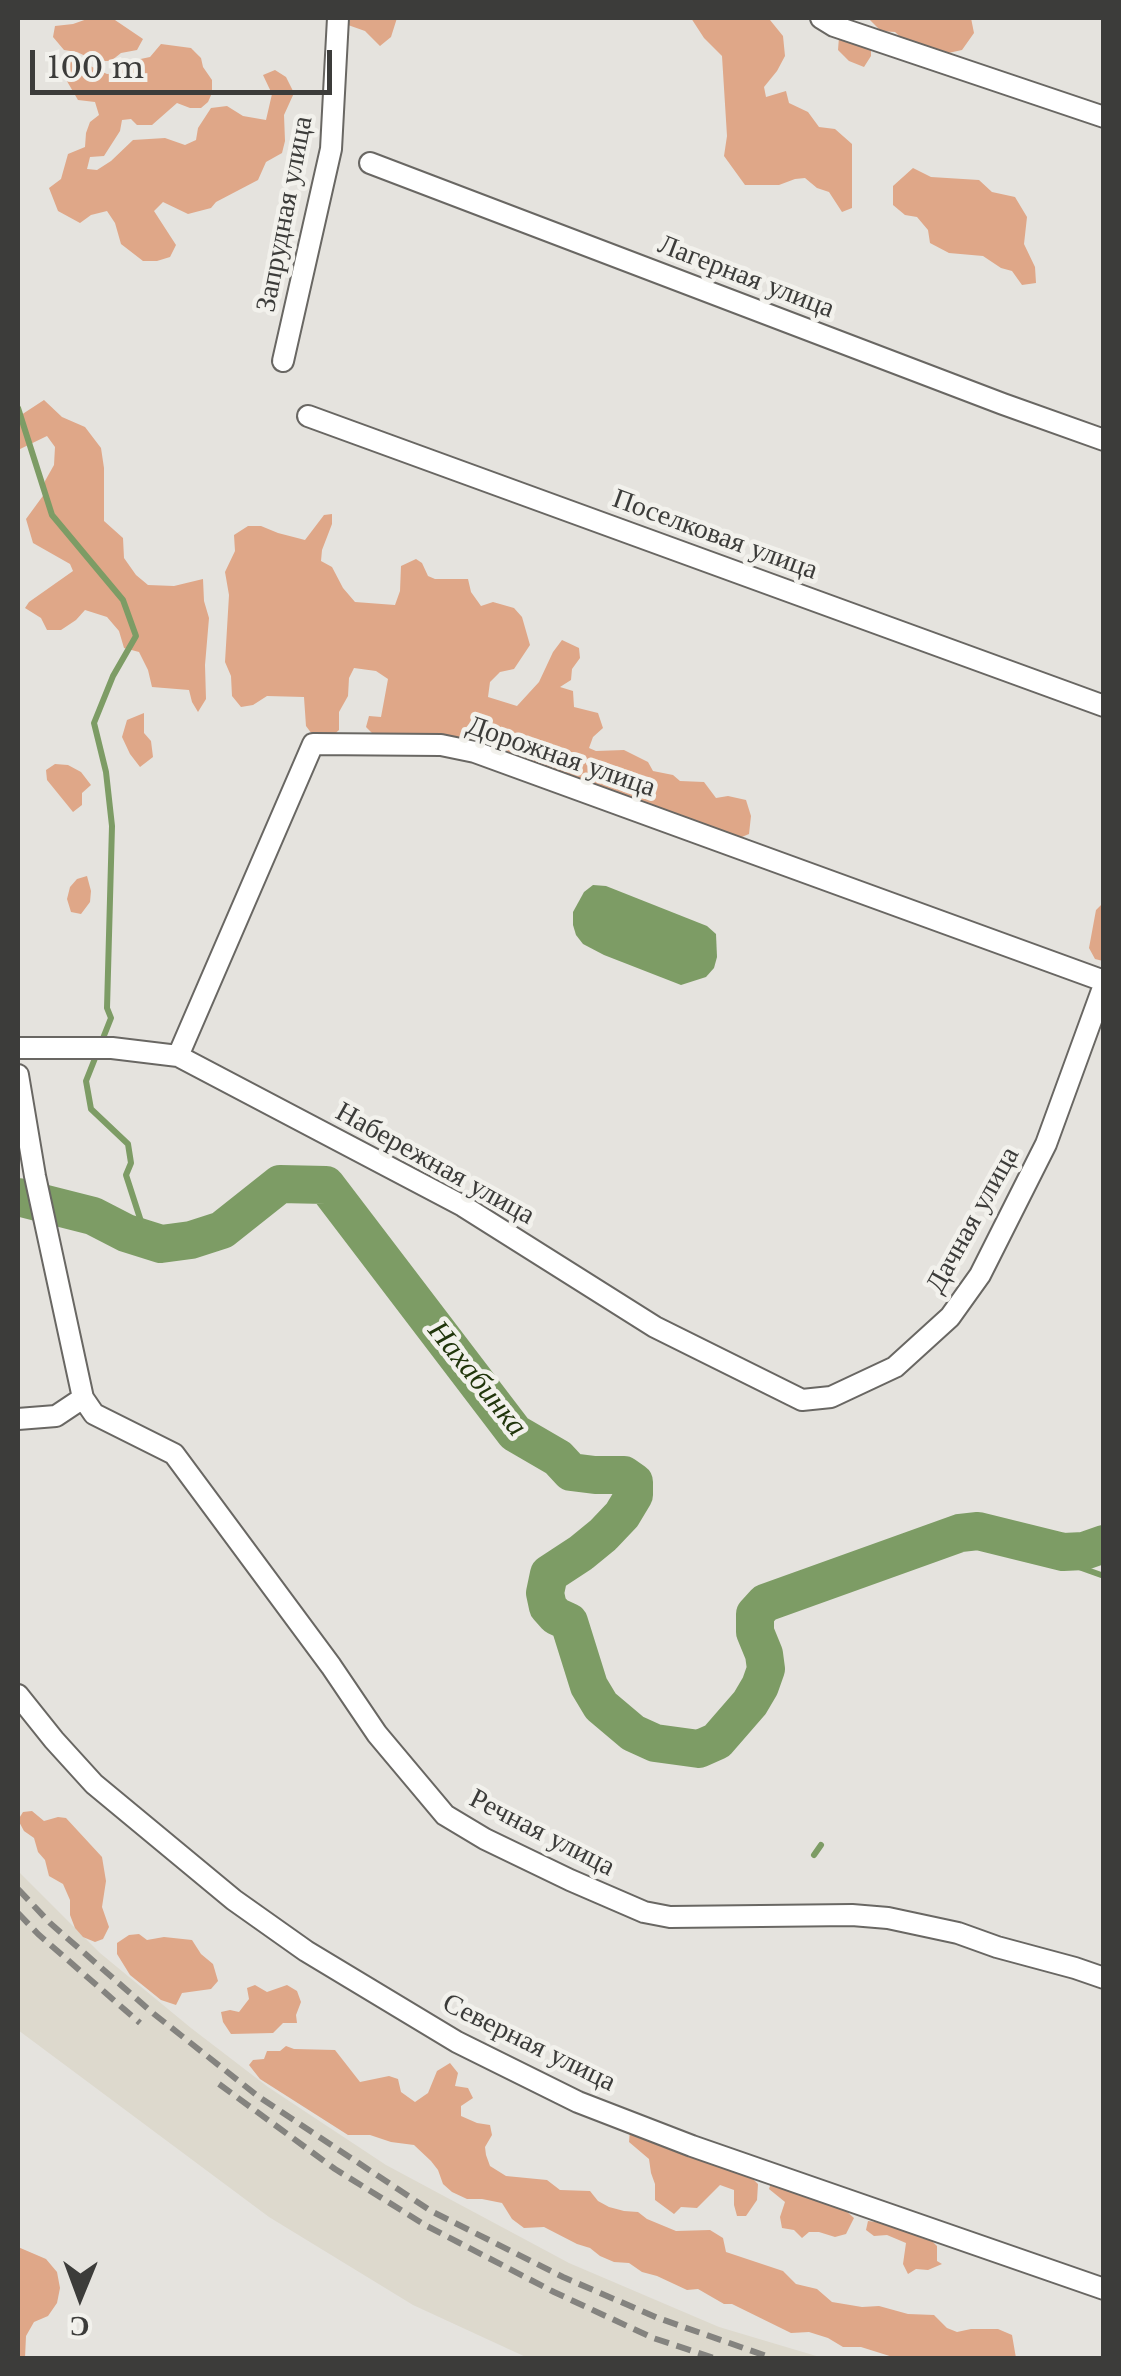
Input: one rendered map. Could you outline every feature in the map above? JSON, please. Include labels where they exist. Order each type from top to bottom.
[{"type":"street","name":"Запрудная улица","points":[[283,361],[331,148],[338,18]]},
{"type":"street","points":[[821,18],[834,26],[1104,117]]},
{"type":"street","name":"Лагерная улица","points":[[370,164],[1104,440]]},
{"type":"street","name":"Поселковая улица","points":[[308,416],[1104,706]]},
{"type":"street","name":"Дорожная улица","points":[[178,1056],[312,744],[441,745],[476,752],[1104,983]]},
{"type":"street","name":"Дачная улица","points":[[802,1400],[831,1397],[895,1368],[950,1317],[980,1274],[1046,1144],[1104,983]]},
{"type":"street","points":[[18,1046],[18,1073],[35,1176],[83,1398],[56,1416],[18,1419]]},
{"type":"street","name":"Набережная улица","points":[[18,1046],[112,1048],[178,1056],[463,1206],[655,1327],[802,1400]]},
{"type":"street","name":"Речная улица","points":[[83,1398],[94,1414],[174,1454],[377,1734],[445,1815],[570,1880],[644,1912],[670,1917],[806,1914],[888,1918],[958,1933],[1104,1978]]},
{"type":"street","name":"Северная улица","points":[[18,1696],[94,1784],[234,1900],[306,1952],[458,2042],[578,2102],[692,2146],[1104,2290]]},
{"type":"shaded area","points":[[90,18],[112,18],[143,39],[137,50],[121,53],[111,61],[96,61],[64,50],[53,37],[55,26]]},
{"type":"shaded area","points":[[346,18],[397,18],[391,37],[380,46],[365,31],[348,25]]},
{"type":"shaded area","points":[[691,18],[770,18],[783,36],[785,56],[764,87],[766,97],[786,91],[789,103],[808,112],[819,127],[835,129],[852,144],[852,208],[842,212],[829,192],[805,178],[779,185],[745,185],[724,156],[727,136],[722,56]]},
{"type":"shaded area","points":[[868,18],[971,18],[974,33],[962,50],[939,55],[908,44],[895,32],[881,31]]},
{"type":"shaded area","points":[[839,37],[871,43],[871,56],[864,67],[849,61],[838,50]]},
{"type":"shaded area","points":[[161,44],[191,48],[201,58],[212,80],[208,102],[201,108],[177,103],[152,125],[122,120],[120,131],[104,156],[90,157],[87,169],[97,170],[133,140],[165,138],[185,145],[196,140],[198,128],[211,108],[227,106],[243,116],[266,120],[272,94],[263,75],[275,70],[286,77],[294,93],[284,115],[282,153],[266,162],[258,180],[211,208],[188,214],[163,202],[154,211],[176,245],[170,257],[143,261],[121,244],[107,211],[80,223],[58,211],[49,188],[61,179],[68,154],[85,147],[90,122],[99,115],[95,102],[78,100],[61,71],[67,61],[107,74],[119,73],[131,61],[150,57]]},
{"type":"shaded area","points":[[913,168],[931,177],[979,180],[992,192],[1015,197],[1027,217],[1024,244],[1035,267],[1036,283],[1022,285],[1012,271],[983,256],[949,253],[930,243],[928,230],[917,217],[905,215],[893,205],[893,186]]},
{"type":"shaded area","points":[[44,400],[62,417],[85,427],[101,448],[104,521],[123,538],[124,558],[136,575],[148,585],[174,586],[203,579],[209,618],[206,699],[198,712],[189,690],[152,687],[139,652],[124,648],[119,631],[107,617],[85,610],[61,630],[47,630],[41,618],[25,608],[73,571],[70,564],[33,543],[26,519],[45,493],[55,447],[47,436],[18,450],[18,417]]},
{"type":"shaded area","points":[[332,514],[321,561],[332,567],[355,602],[395,605],[401,566],[416,559],[428,576],[435,579],[468,579],[481,606],[493,602],[514,608],[522,617],[530,645],[514,669],[500,672],[490,682],[488,697],[517,706],[539,682],[562,640],[579,648],[580,658],[572,669],[571,680],[560,687],[573,691],[574,707],[598,713],[603,728],[593,737],[589,748],[624,750],[648,762],[653,771],[673,775],[680,781],[704,782],[716,798],[746,800],[751,816],[749,834],[737,839],[724,837],[710,827],[563,777],[553,767],[379,740],[366,727],[369,716],[381,717],[388,679],[376,671],[354,668],[348,696],[339,712],[339,730],[331,737],[315,738],[306,726],[304,697],[267,696],[241,707],[232,696],[231,676],[225,662],[229,595],[225,572],[235,551],[234,535],[248,526],[261,526],[305,540],[324,515]]},
{"type":"shaded area","points":[[144,713],[144,733],[151,741],[153,757],[140,767],[122,737],[127,720]]},
{"type":"shaded area","points":[[55,764],[81,772],[91,785],[82,793],[82,805],[73,812],[47,780],[46,770]]},
{"type":"shaded area","points":[[87,876],[90,902],[81,914],[71,912],[67,899],[70,887]]},
{"type":"shaded area","points":[[593,885],[606,886],[707,926],[716,934],[714,968],[706,977],[681,985],[583,944],[576,935],[573,912],[584,892]]},
{"type":"shaded area","points":[[1103,903],[1103,961],[1095,959],[1089,948],[1096,910]]},
{"type":"shaded area","points":[[32,1811],[44,1821],[66,1818],[102,1857],[106,1881],[102,1907],[109,1927],[103,1939],[95,1942],[75,1928],[63,1884],[49,1876],[34,1838],[18,1820],[23,1812]]},
{"type":"shaded area","points":[[18,1871],[100,1953],[191,2028],[268,2087],[386,2165],[569,2263],[719,2327],[823,2358],[528,2358],[413,2305],[269,2217],[18,2030]]},
{"type":"shaded area","points":[[139,1934],[147,1940],[192,1940],[213,1964],[218,1981],[211,1989],[182,1993],[176,2005],[161,2000],[130,1975],[117,1954],[117,1943]]},
{"type":"shaded area","points":[[255,1985],[267,1992],[287,1985],[297,1991],[301,2002],[297,2023],[283,2023],[273,2033],[231,2034],[221,2012],[239,2012],[249,1999],[247,1988]]},
{"type":"shaded area","points":[[286,2046],[335,2050],[360,2082],[389,2076],[398,2079],[401,2092],[415,2102],[428,2093],[437,2071],[450,2063],[458,2073],[455,2086],[468,2088],[473,2098],[461,2106],[461,2116],[490,2125],[492,2135],[485,2147],[486,2155],[490,2166],[506,2176],[547,2180],[560,2190],[590,2191],[609,2207],[638,2212],[676,2231],[710,2230],[723,2238],[726,2252],[783,2271],[796,2284],[817,2289],[832,2302],[934,2315],[957,2332],[998,2329],[1012,2335],[1016,2358],[896,2358],[861,2347],[843,2347],[809,2332],[791,2333],[698,2289],[687,2290],[629,2263],[614,2262],[544,2227],[524,2228],[512,2219],[502,2203],[467,2199],[452,2192],[431,2161],[414,2145],[370,2135],[348,2135],[260,2079],[249,2065],[253,2060],[264,2059],[267,2051],[280,2051]]},
{"type":"shaded area","points":[[630,2130],[743,2169],[758,2184],[757,2200],[746,2216],[737,2216],[734,2190],[720,2185],[697,2208],[681,2207],[674,2214],[655,2200],[649,2159],[629,2142]]},
{"type":"shaded area","points":[[771,2183],[805,2190],[816,2201],[845,2210],[854,2218],[846,2234],[835,2237],[809,2232],[802,2238],[794,2230],[782,2228],[780,2217],[785,2202],[769,2189]]},
{"type":"shaded area","points":[[868,2221],[899,2225],[931,2240],[937,2246],[937,2261],[942,2264],[908,2274],[903,2264],[906,2243],[887,2235],[874,2236],[866,2230]]},
{"type":"shaded area","points":[[18,2247],[46,2259],[57,2272],[60,2288],[57,2303],[48,2316],[34,2322],[26,2336],[25,2358],[18,2358]]},
{"type":"waterway","points":[[18,408],[52,515],[123,600],[136,636],[113,676],[94,723],[106,772],[112,826],[107,1008],[111,1018],[86,1081],[91,1109],[128,1144],[131,1163],[126,1175],[147,1240]]},
{"type":"waterway","name":"Нахабинка","points":[[18,1197],[93,1216],[126,1233],[161,1244],[222,1230],[280,1184],[326,1185],[515,1433],[558,1458],[571,1472],[624,1475],[634,1482],[634,1495],[622,1515],[581,1553],[549,1574],[545,1593],[548,1607],[569,1622],[589,1686],[601,1706],[633,1733],[655,1743],[699,1749],[717,1741],[750,1703],[766,1669],[755,1632],[755,1614],[765,1603],[960,1533],[978,1531],[1063,1552],[1084,1551],[1104,1544]]},
{"type":"waterway","points":[[978,1531],[1104,1576]]},
{"type":"waterway","points":[[814,1855],[821,1845]]},
{"type":"railway","points":[[18,1889],[50,1923],[154,2014],[259,2097],[431,2211],[563,2277],[658,2318],[772,2358]]},
{"type":"railway","points":[[18,1913],[140,2023]]},
{"type":"railway","points":[[219,2084],[335,2169],[425,2225],[653,2338],[714,2358]]}]
